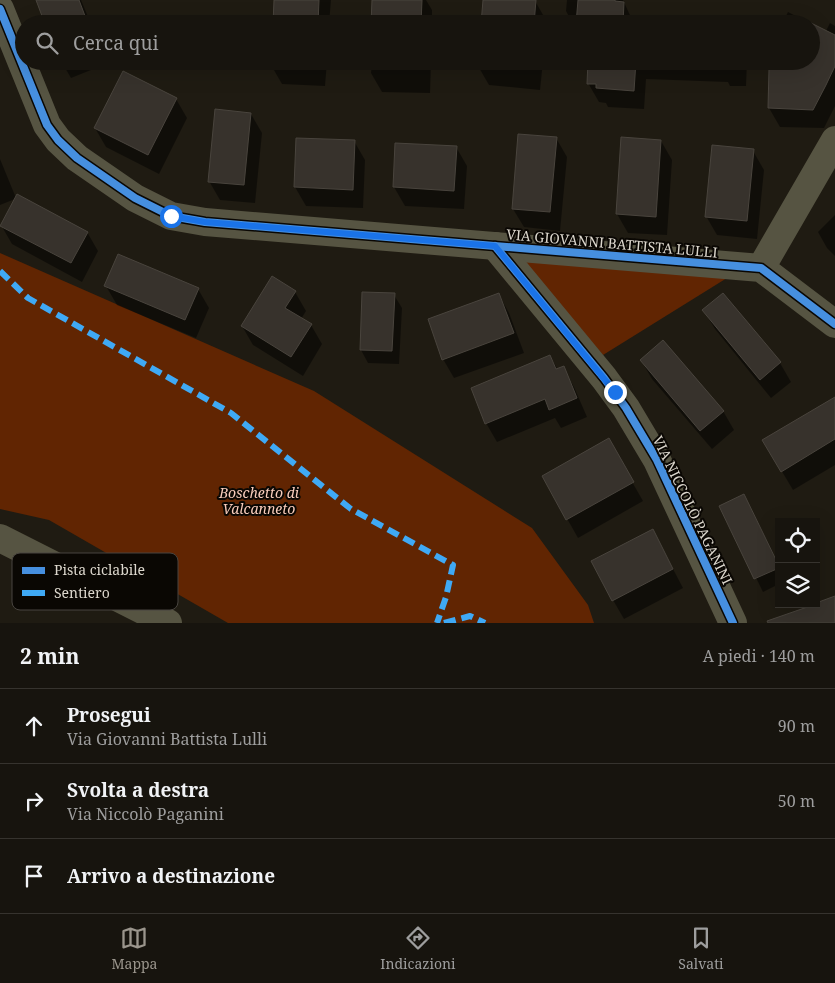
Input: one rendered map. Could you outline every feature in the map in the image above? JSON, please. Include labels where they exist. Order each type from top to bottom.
[{"type":"street","name":"VIA GIOVANNI BATTISTA LULLI","points":[[0,9],[15,45]]},
{"type":"street","name":"VIA GIOVANNI BATTISTA LULLI","points":[[25,70],[44,116],[58,140],[89,168],[153,208],[171,216],[205,222],[761,268]]},
{"type":"street","points":[[835,140],[761,268],[835,324]]},
{"type":"street","name":"VIA NICCOLÒ PAGANINI","points":[[495,246],[604,378],[626,408],[661,467],[733,623]]},
{"type":"street","points":[[0,538],[30,553]]},
{"type":"street","points":[[142,610],[168,623]]},
{"type":"green space","name":"Boschetto di Valcanneto","points":[[0,253],[314,391],[532,528],[588,605],[594,623],[228,623],[178,594],[178,553],[106,553],[49,520],[0,509]]},
{"type":"green space","points":[[519,258],[735,273],[603,355]]},
{"type":"building","points":[[36,0],[79,0],[85,15],[42,15]]},
{"type":"building","points":[[274,0],[319,0],[318,15],[273,15]]},
{"type":"building","points":[[372,0],[422,0],[421,15],[371,15]]},
{"type":"building","points":[[483,0],[536,0],[535,15],[482,15]]},
{"type":"building","points":[[578,0],[615,0],[624,2],[623,15],[577,15]]},
{"type":"building","points":[[820,28],[835,35],[835,66],[813,110],[768,108],[769,70],[820,70]]},
{"type":"building","points":[[588,70],[635,70],[634,91],[596,88],[596,84],[587,84]]},
{"type":"building","points":[[123,71],[177,98],[148,155],[94,128]]},
{"type":"building","points":[[215,109],[251,113],[244,185],[208,182]]},
{"type":"building","points":[[518,134],[557,137],[550,212],[512,209]]},
{"type":"building","points":[[621,137],[661,140],[656,217],[616,214]]},
{"type":"building","points":[[296,138],[355,140],[353,190],[294,187]]},
{"type":"building","points":[[395,143],[457,146],[454,191],[393,187]]},
{"type":"building","points":[[712,145],[754,149],[747,221],[705,217]]},
{"type":"building","points":[[17,194],[88,232],[71,263],[0,226]]},
{"type":"building","points":[[118,254],[199,288],[185,320],[104,286]]},
{"type":"building","points":[[272,276],[296,291],[285,308],[312,324],[291,357],[241,326]]},
{"type":"building","points":[[362,292],[395,293],[392,351],[360,350]]},
{"type":"building","points":[[499,293],[514,333],[442,360],[428,319]]},
{"type":"building","points":[[723,293],[781,362],[760,380],[702,310]]},
{"type":"building","points":[[663,340],[724,411],[700,431],[640,360]]},
{"type":"building","points":[[550,355],[556,369],[564,366],[577,398],[549,410],[545,399],[485,424],[471,388]]},
{"type":"building","points":[[835,397],[835,439],[781,472],[762,440]]},
{"type":"building","points":[[609,438],[634,482],[566,520],[542,476]]},
{"type":"building","points":[[744,494],[775,558],[775,570],[754,579],[719,506]]},
{"type":"building","points":[[653,529],[673,569],[612,601],[591,561]]},
{"type":"building","points":[[835,596],[835,623],[768,623],[767,621],[804,608],[820,608],[820,602]]},
{"type":"marked path","points":[[0,271],[28,298],[231,413],[351,509],[453,565],[446,597],[437,623]]},
{"type":"marked path","points":[[444,623],[470,616],[485,623]]},
{"type":"cycle path","points":[[0,9],[15,46]]},
{"type":"cycle path","points":[[25,70],[47,125],[58,140],[77,158],[135,198],[171,216],[205,222],[761,268],[835,324]]},
{"type":"cycle path","points":[[495,246],[604,378],[626,408],[657,460],[733,623]]},
{"type":"route","points":[[171,216],[205,222],[495,246],[615,392]]}]
